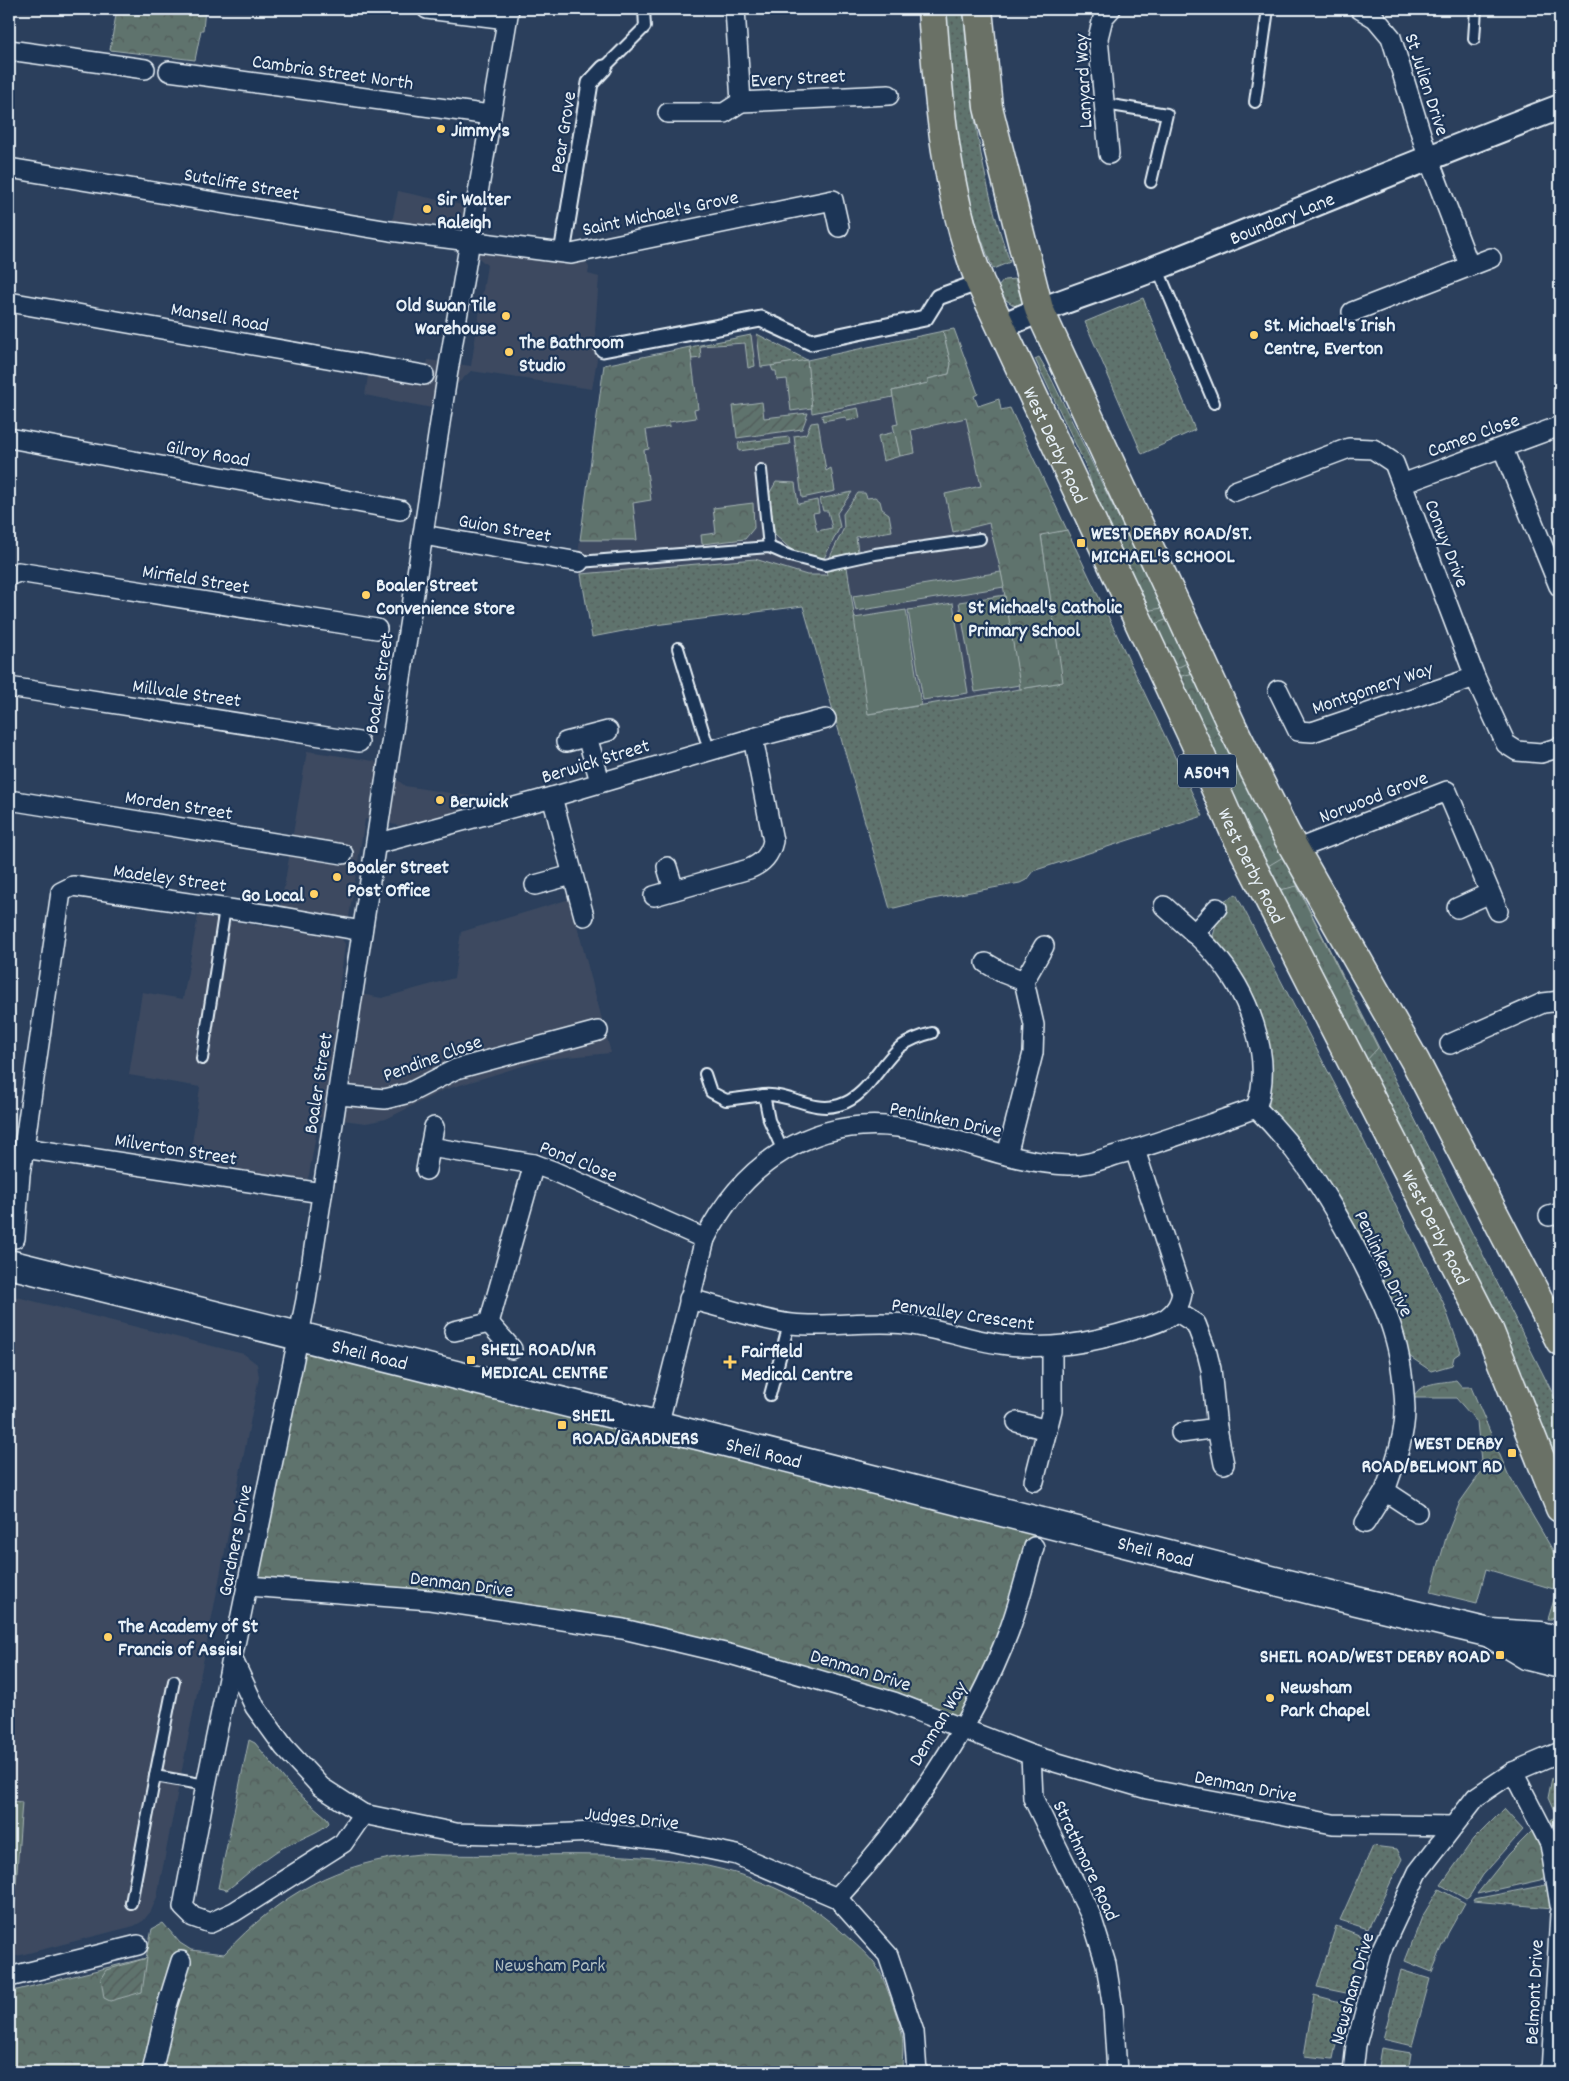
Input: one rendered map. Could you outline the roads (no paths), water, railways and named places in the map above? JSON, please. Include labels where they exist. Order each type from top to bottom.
[{"type":"highway","name":"West Derby Road","points":[[932,9],[947,160],[971,259],[980,282],[1235,833],[1489,1330],[1560,1508]]},
{"type":"highway","name":"West Derby Road","points":[[978,9],[988,108],[1039,310],[1232,726],[1295,850],[1415,1061],[1559,1335]]},
{"type":"main road","name":"Sheil Road","points":[[9,1264],[300,1335],[1490,1634],[1541,1636],[1560,1641]]},
{"type":"main road","name":"Sheil Road","points":[[1490,1634],[1528,1656],[1560,1664]]},
{"type":"street","points":[[427,9],[508,14]]},
{"type":"street","name":"Every Street","points":[[735,9],[741,102],[890,95]]},
{"type":"street","name":"Lanyard Way","points":[[1109,154],[1098,38],[1103,18],[1111,9]]},
{"type":"street","name":"St Julien Drive","points":[[1360,9],[1375,18],[1391,37],[1428,157],[1469,265]]},
{"type":"street","name":"Boaler Street","points":[[300,1335],[339,1095],[362,931],[468,241],[508,14]]},
{"type":"street","points":[[9,50],[145,69]]},
{"type":"street","name":"Pear Grove","points":[[562,253],[590,83],[604,68]]},
{"type":"street","name":"Cambria Street North","points":[[169,72],[490,115]]},
{"type":"street","points":[[668,114],[724,113],[741,102]]},
{"type":"street","name":"Boundary Lane","points":[[1002,326],[1039,310],[1157,267],[1428,157],[1560,107]]},
{"type":"street","name":"Sutcliffe Street","points":[[9,168],[390,231],[468,241]]},
{"type":"street","name":"Saint Michael's Grove","points":[[468,241],[571,254],[833,200],[839,227]]},
{"type":"street","points":[[1352,312],[1491,258]]},
{"type":"street","points":[[603,349],[761,319],[811,342],[925,318],[938,297],[980,282]]},
{"type":"street","name":"Mansell Road","points":[[9,302],[424,375]]},
{"type":"street","name":"Cameo Close","points":[[1402,484],[1560,426]]},
{"type":"street","name":"Gilroy Road","points":[[9,438],[400,510]]},
{"type":"street","name":"Conwy Drive","points":[[1235,491],[1349,448],[1373,449],[1394,463],[1475,676],[1506,744],[1517,751],[1541,753],[1560,747]]},
{"type":"street","points":[[1502,448],[1559,586]]},
{"type":"street","name":"Guion Street","points":[[423,535],[579,562]]},
{"type":"street","name":"Mirfield Street","points":[[9,576],[18,572],[377,629]]},
{"type":"street","name":"Montgomery Way","points":[[1278,690],[1298,731],[1312,732],[1475,676]]},
{"type":"street","name":"Millvale Street","points":[[9,687],[359,742]]},
{"type":"street","name":"Berwick Street","points":[[376,844],[552,797],[709,750],[826,719]]},
{"type":"street","points":[[566,742],[608,731]]},
{"type":"street","points":[[587,737],[600,782]]},
{"type":"street","points":[[654,896],[757,866],[771,851],[773,841],[753,738]]},
{"type":"street","name":"Norwood Grove","points":[[1295,850],[1447,791],[1498,911]]},
{"type":"street","points":[[552,797],[584,916]]},
{"type":"street","name":"Morden Street","points":[[9,800],[342,854]]},
{"type":"street","points":[[668,867],[674,890]]},
{"type":"street","points":[[535,885],[572,874]]},
{"type":"street","name":"Madeley Street","points":[[24,1148],[61,892],[73,886],[225,908],[362,931]]},
{"type":"street","points":[[1457,908],[1490,893]]},
{"type":"street","points":[[1164,906],[1212,951],[1228,972],[1252,1021],[1260,1045],[1262,1077],[1262,1093],[1256,1108]]},
{"type":"street","points":[[1194,934],[1217,908]]},
{"type":"street","points":[[1007,1154],[1033,1053],[1034,1025],[1024,981],[1044,946]]},
{"type":"street","points":[[986,964],[1024,981]]},
{"type":"street","points":[[1450,1044],[1543,1003],[1560,1001]]},
{"type":"street","name":"Pendine Close","points":[[339,1095],[385,1099],[409,1093],[456,1069],[598,1031]]},
{"type":"street","name":"Penlinken Drive","points":[[658,1426],[705,1239],[729,1198],[755,1171],[782,1149],[811,1137],[838,1130],[879,1126],[898,1127],[1007,1154],[1068,1166],[1084,1164],[1134,1150],[1256,1108],[1293,1150],[1332,1204],[1376,1289],[1393,1332],[1401,1366],[1405,1412],[1402,1437],[1385,1491],[1366,1523]]},
{"type":"street","points":[[426,1170],[434,1127]]},
{"type":"street","name":"Pond Close","points":[[430,1147],[534,1164],[705,1239]]},
{"type":"street","points":[[9,1264],[15,1238],[24,1148]]},
{"type":"street","name":"Milverton Street","points":[[24,1148],[322,1193]]},
{"type":"street","points":[[1134,1150],[1182,1293],[1176,1311],[1196,1324],[1202,1337],[1211,1369],[1216,1428],[1224,1464]]},
{"type":"street","points":[[489,1323],[534,1164]]},
{"type":"street","name":"Penvalley Crescent","points":[[689,1299],[789,1324],[901,1324],[928,1327],[1000,1344],[1052,1347],[1093,1342],[1112,1337],[1166,1320],[1176,1311]]},
{"type":"street","points":[[454,1331],[489,1323]]},
{"type":"street","points":[[489,1323],[512,1349]]},
{"type":"street","name":"Gardners Drive","points":[[300,1335],[206,1785],[184,1907],[193,1917],[210,1923],[234,1912],[343,1842],[363,1814]]},
{"type":"street","points":[[1034,1481],[1052,1410],[1052,1347]]},
{"type":"street","points":[[1017,1422],[1047,1430]]},
{"type":"street","points":[[1181,1433],[1216,1428]]},
{"type":"street","points":[[1385,1491],[1417,1512]]},
{"type":"street","name":"Denman Way","points":[[837,1898],[870,1862],[935,1773],[986,1686],[1010,1630],[1034,1547]]},
{"type":"street","name":"Denman Drive","points":[[248,1586],[430,1600],[623,1629],[733,1654],[894,1702],[1031,1755],[1147,1788],[1333,1824],[1452,1826]]},
{"type":"street","name":"Judges Drive","points":[[233,1660],[255,1707],[284,1747],[321,1787],[363,1814],[456,1833],[527,1835],[595,1832],[669,1841],[737,1855],[837,1898],[888,1955],[914,2032],[917,2072]]},
{"type":"street","name":"Newsham Drive","points":[[1353,2072],[1356,2045],[1381,1951],[1418,1872],[1476,1797],[1513,1772],[1560,1752]]},
{"type":"street","name":"Strathmore Road","points":[[1031,1755],[1033,1798],[1091,1916],[1106,1964],[1113,2009],[1117,2072]]},
{"type":"street","points":[[1513,1772],[1550,1844],[1560,1905]]},
{"type":"street","name":"Belmont Drive","points":[[1551,2072],[1560,1914]]},
{"type":"street","points":[[9,1977],[138,1945]]},
{"type":"street","points":[[152,2072],[181,1961]]},
{"type":"lane","name":"Pear Grove","points":[[604,68],[645,27],[644,9]]},
{"type":"lane","points":[[1256,102],[1268,9]]},
{"type":"lane","points":[[1474,39],[1476,9]]},
{"type":"lane","points":[[1105,104],[1166,114],[1151,182]]},
{"type":"lane","points":[[1157,267],[1214,403]]},
{"type":"lane","points":[[761,470],[769,547]]},
{"type":"lane","points":[[579,562],[769,547],[790,556],[825,564],[875,554],[980,539]]},
{"type":"lane","points":[[678,648],[709,750]]},
{"type":"lane","points":[[202,1060],[225,908]]},
{"type":"lane","points":[[705,1074],[711,1092],[726,1100],[777,1094],[789,1096],[813,1106],[840,1105],[855,1097],[898,1049],[909,1041],[932,1034]]},
{"type":"lane","points":[[764,1095],[769,1120],[782,1149]]},
{"type":"lane","points":[[770,1395],[789,1324]]},
{"type":"lane","points":[[131,1903],[174,1681]]},
{"type":"lane","points":[[155,1776],[206,1785]]},
{"type":"place","name":"Jimmy's","points":[[441,129]]},
{"type":"place","name":"Sir Walter Raleigh","points":[[427,209]]},
{"type":"place","name":"Old Swan Tile Warehouse","points":[[506,316]]},
{"type":"place","name":"St. Michael's Irish Centre, Everton","points":[[1254,335]]},
{"type":"place","name":"The Bathroom Studio","points":[[509,352]]},
{"type":"place","name":"WEST DERBY ROAD/ST. MICHAEL'S SCHOOL","points":[[1081,543]]},
{"type":"place","name":"Boaler Street Convenience Store","points":[[366,595]]},
{"type":"place","name":"St Michael's Catholic Primary School","points":[[958,618]]},
{"type":"place","name":"Berwick","points":[[440,800]]},
{"type":"place","name":"Boaler Street Post Office","points":[[337,877]]},
{"type":"place","name":"Go Local","points":[[314,894]]},
{"type":"place","name":"SHEIL ROAD/NR MEDICAL CENTRE","points":[[471,1360]]},
{"type":"place","name":"Fairfield Medical Centre","points":[[730,1362]]},
{"type":"place","name":"SHEIL ROAD/GARDNERS","points":[[562,1425]]},
{"type":"place","name":"WEST DERBY ROAD/BELMONT RD","points":[[1512,1453]]},
{"type":"place","name":"The Academy of St Francis of Assisi","points":[[108,1637]]},
{"type":"place","name":"SHEIL ROAD/WEST DERBY ROAD","points":[[1500,1655]]},
{"type":"place","name":"Newsham Park Chapel","points":[[1270,1698]]},
{"type":"park label","name":"Newsham Park","points":[[550,1964]]}]
